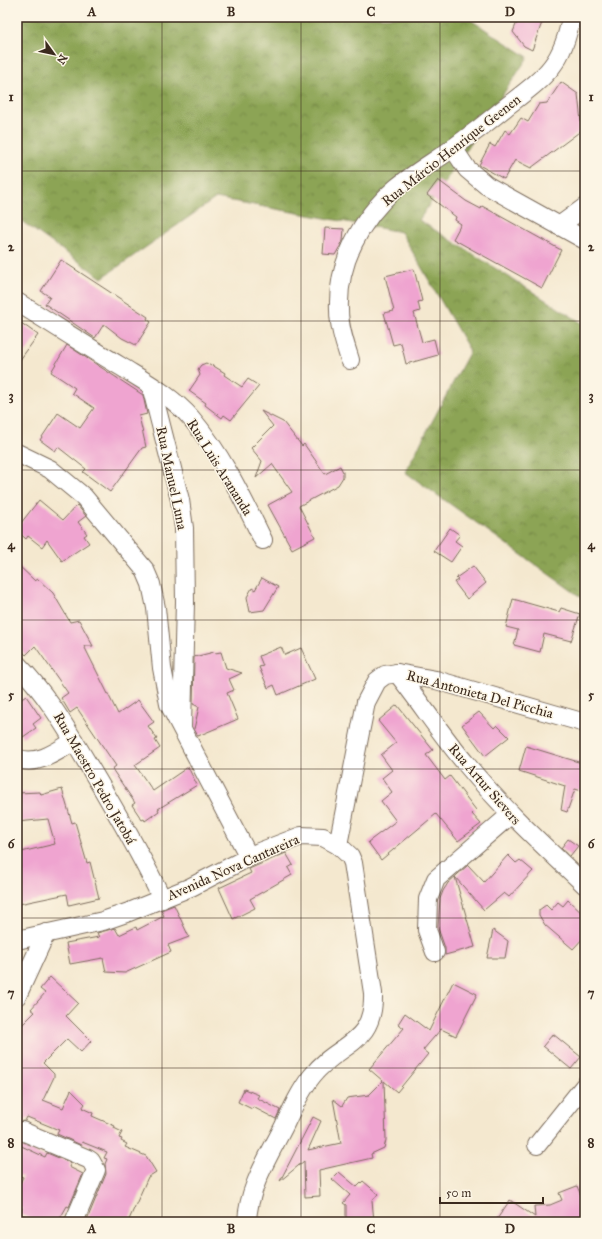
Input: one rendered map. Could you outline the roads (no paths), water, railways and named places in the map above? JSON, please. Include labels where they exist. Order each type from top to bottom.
[{"type":"street","name":"Rua Márcio Henrique Geenen","points":[[350,360],[343,336],[338,310],[341,282],[348,255],[362,226],[379,203],[398,187],[453,148],[519,97],[550,70],[566,44],[571,17]]},
{"type":"street","points":[[453,148],[476,178],[498,193],[585,240]]},
{"type":"street","points":[[559,226],[585,207]]},
{"type":"street","points":[[17,302],[151,386]]},
{"type":"street","name":"Rua Luis Arananda","points":[[151,386],[178,406],[191,418],[229,476],[263,540]]},
{"type":"street","name":"Rua Manuel Luna","points":[[151,386],[180,500],[184,528],[185,602],[182,729]]},
{"type":"street","points":[[17,452],[50,469],[78,492],[145,570],[151,584],[156,608],[164,682],[170,704],[249,857]]},
{"type":"street","name":"Rua Maestro Pedro Jatobá","points":[[17,664],[51,703],[149,870],[162,899]]},
{"type":"street","name":"Rua Antonieta Del Picchia","points":[[338,844],[366,702],[377,681],[385,675],[397,673],[436,680],[585,723]]},
{"type":"street","name":"Rua Artur Sievers","points":[[397,673],[424,706],[466,765],[510,815],[585,885]]},
{"type":"street","points":[[17,758],[22,761],[36,760],[53,754],[74,741]]},
{"type":"street","points":[[435,952],[427,930],[428,898],[436,879],[510,815]]},
{"type":"street","name":"Avenida Nova Cantareira","points":[[17,940],[103,921],[191,887],[249,857],[286,840],[301,836],[323,837],[338,844],[350,856],[353,863],[373,993],[373,1013],[367,1027],[360,1037],[319,1067],[297,1100],[270,1150],[253,1194],[247,1222]]},
{"type":"street","points":[[17,996],[46,933]]},
{"type":"street","points":[[537,1145],[585,1085]]},
{"type":"street","points":[[22,1131],[88,1159],[95,1166],[96,1170],[74,1222]]}]
